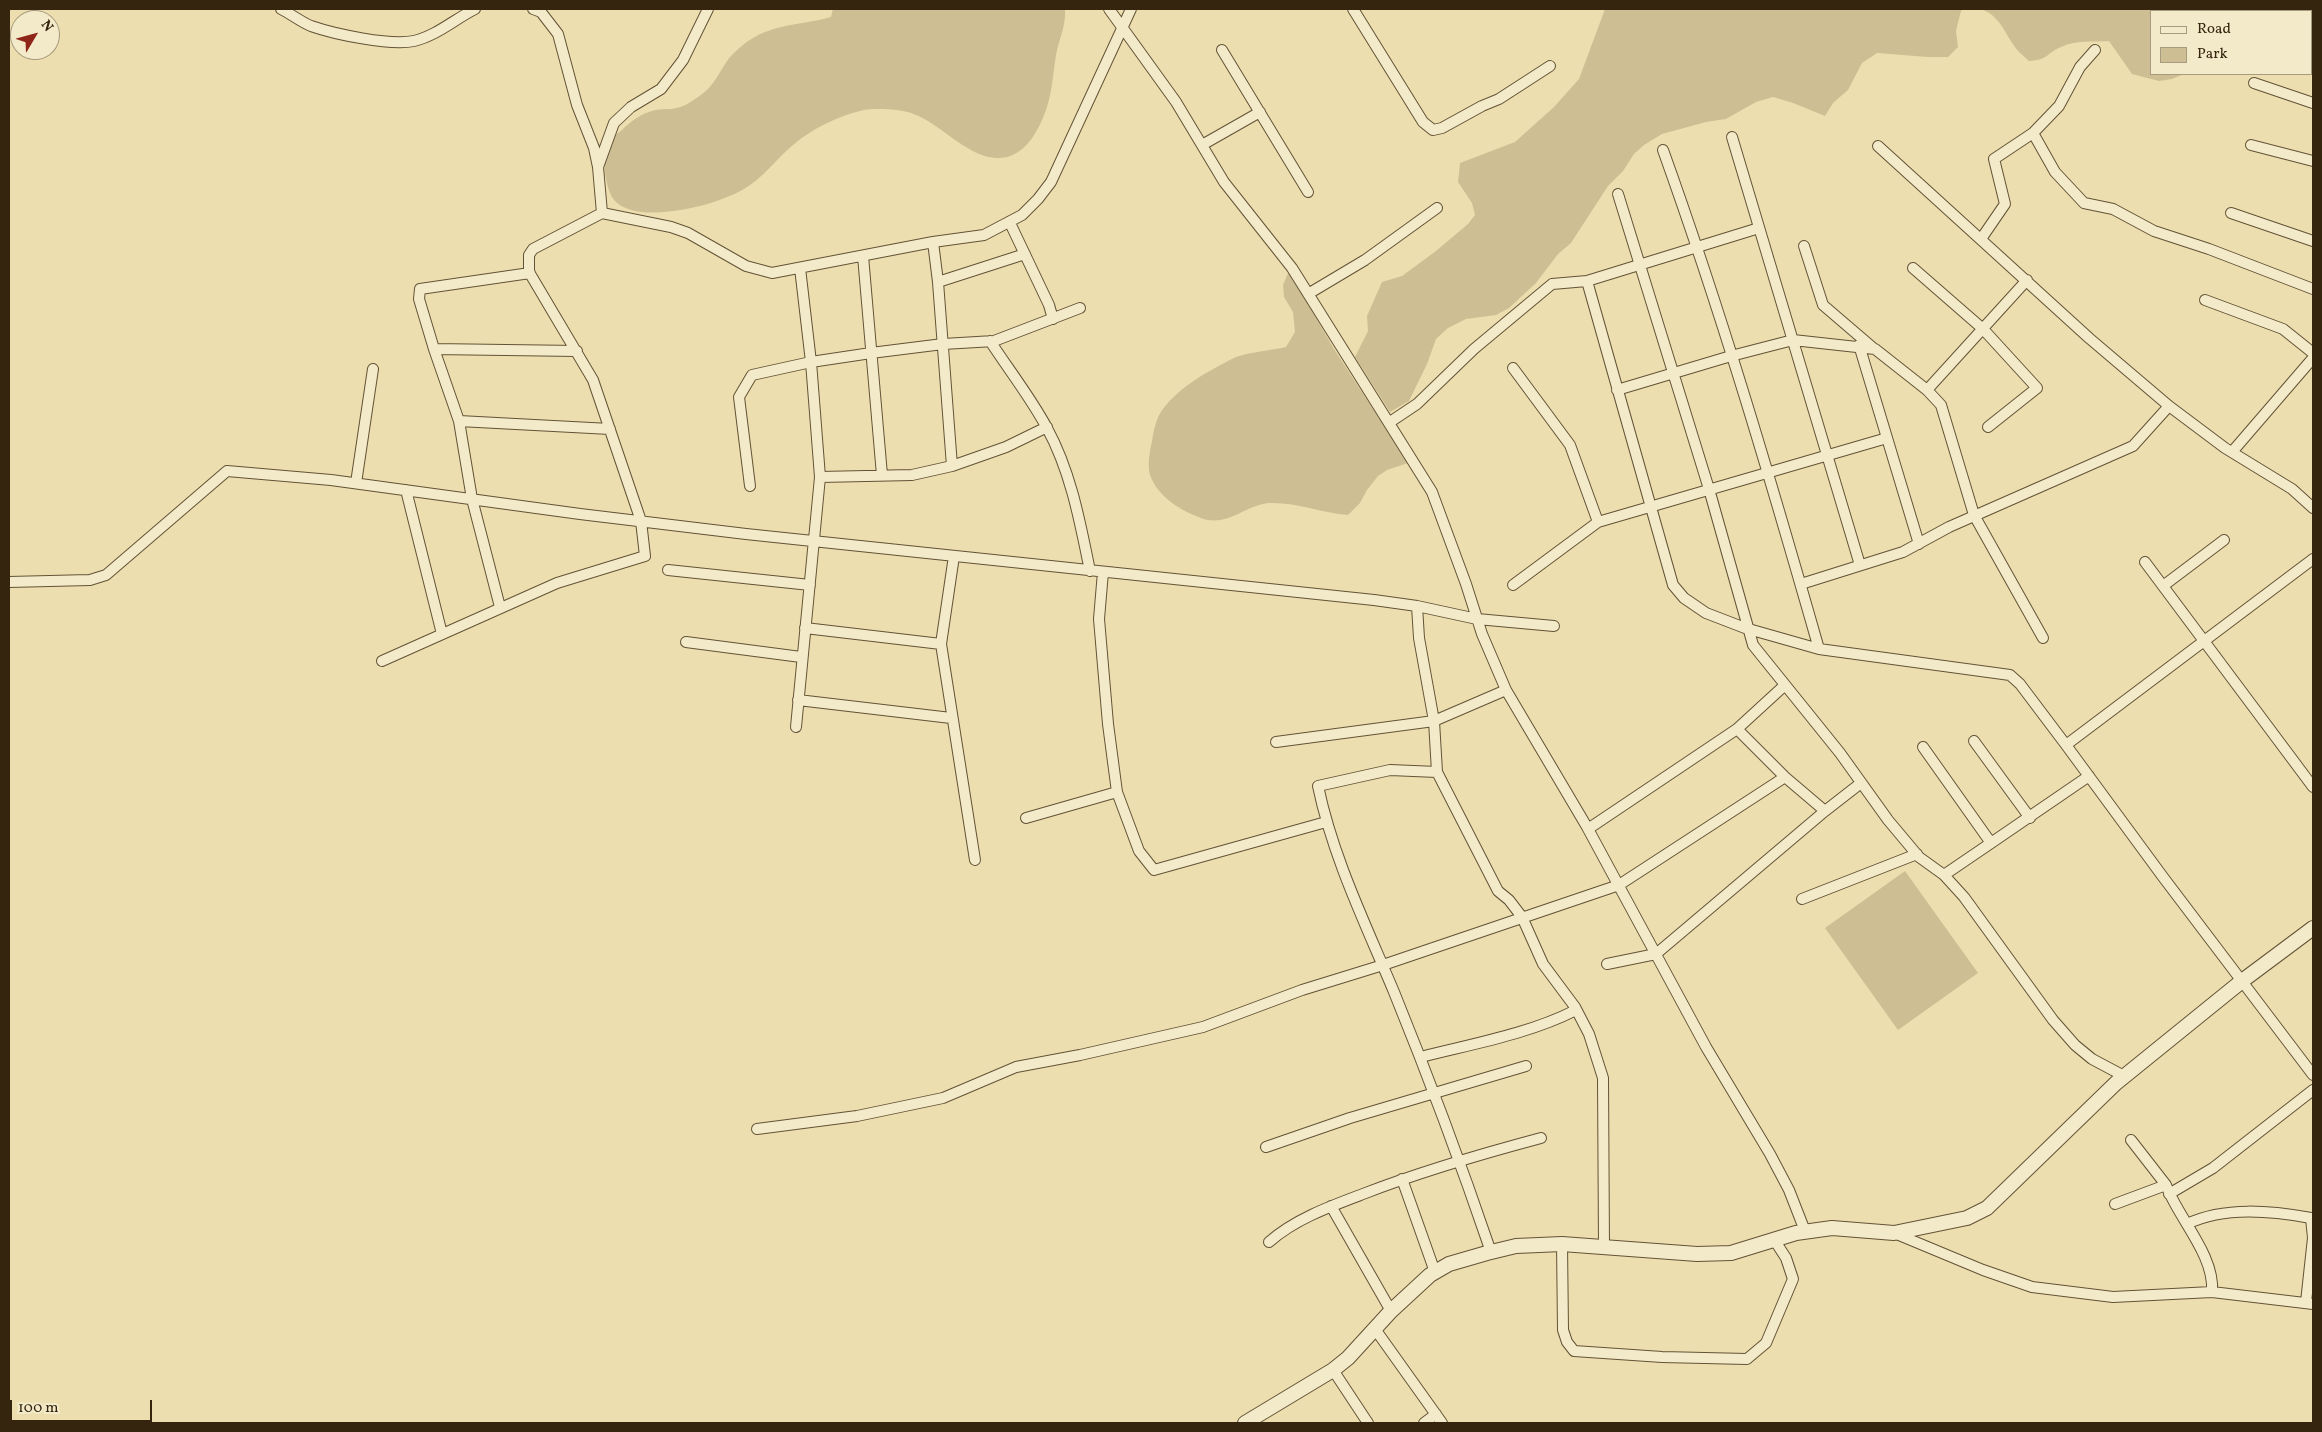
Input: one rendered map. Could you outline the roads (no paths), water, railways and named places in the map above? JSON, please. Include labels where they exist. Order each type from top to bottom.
[{"type":"street","points":[[281,9],[310,25],[335,33],[395,42],[414,41],[437,32],[475,9]]},
{"type":"street","points":[[533,9],[541,12],[558,34],[577,105],[594,148],[598,167],[602,213]]},
{"type":"street","points":[[598,167],[614,123],[632,107],[661,89],[682,60],[708,9]]},
{"type":"street","points":[[1109,9],[1176,102],[1224,182],[1292,268],[1432,492],[1477,619],[1506,690],[1588,829],[1706,1047],[1770,1154],[1789,1190],[1805,1231]]},
{"type":"street","points":[[382,661],[556,583],[645,556],[641,522],[593,380],[530,274],[529,255],[533,249],[602,213],[680,230],[757,269],[772,273],[933,242],[984,235],[1010,223],[1038,200],[1051,182],[1131,9]]},
{"type":"street","points":[[1353,9],[1423,122],[1433,130],[1442,128],[1499,99],[1550,66]]},
{"type":"street","points":[[1222,50],[1308,192]]},
{"type":"street","points":[[1981,239],[2005,204],[1994,159],[2033,133],[2059,106],[2080,67],[2096,50]]},
{"type":"street","points":[[2254,83],[2313,103]]},
{"type":"street","points":[[1202,145],[1260,112]]},
{"type":"street","points":[[2033,133],[2055,172],[2084,203],[2113,209],[2154,230],[2209,249],[2313,290]]},
{"type":"street","points":[[1732,136],[1860,565]]},
{"type":"street","points":[[2251,145],[2313,161]]},
{"type":"street","points":[[1878,146],[2089,338],[2170,406],[2232,452],[2292,488],[2313,508]]},
{"type":"street","points":[[1663,150],[1697,245],[1769,472],[1819,649]]},
{"type":"street","points":[[1618,194],[1708,489],[1750,630],[1753,646],[1917,854],[1944,875],[1973,909],[2053,1020],[2075,1046],[2092,1059],[2124,1076]]},
{"type":"street","points":[[1308,294],[1365,260],[1437,208]]},
{"type":"street","points":[[2231,213],[2313,241]]},
{"type":"street","points":[[1010,223],[1049,305],[1053,319]]},
{"type":"street","points":[[1390,422],[1417,404],[1474,349],[1552,284],[1587,280],[1697,245],[1760,228]]},
{"type":"street","points":[[933,242],[938,282],[952,466]]},
{"type":"street","points":[[1804,246],[1823,305],[1874,349],[1927,390],[1941,405],[1974,515],[2043,638]]},
{"type":"street","points":[[938,282],[1025,254]]},
{"type":"street","points":[[863,256],[882,474]]},
{"type":"street","points":[[796,727],[801,657],[820,477],[811,362],[800,268]]},
{"type":"street","points":[[1913,268],[1983,329],[2037,388],[1988,427]]},
{"type":"street","points":[[500,607],[472,499],[459,421],[419,299],[420,289],[530,274]]},
{"type":"street","points":[[1587,280],[1673,585],[1684,598],[1706,612],[1750,630],[1819,649],[2010,675],[2066,745],[2313,1075]]},
{"type":"street","points":[[1927,390],[2027,280]]},
{"type":"street","points":[[2206,300],[2283,329],[2313,353]]},
{"type":"street","points":[[750,486],[739,397],[752,376],[811,362],[871,353],[943,344],[990,342],[1080,308]]},
{"type":"street","points":[[1617,390],[1731,356],[1793,340],[1859,345],[1874,349]]},
{"type":"street","points":[[990,342],[1047,427],[1075,496],[1090,570]]},
{"type":"street","points":[[1859,345],[1919,544]]},
{"type":"street","points":[[434,349],[577,352]]},
{"type":"street","points":[[2232,452],[2313,358]]},
{"type":"street","points":[[1513,368],[1570,445],[1598,522]]},
{"type":"street","points":[[356,483],[373,369]]},
{"type":"street","points":[[1801,584],[1903,552],[1974,515],[2132,446],[2170,406]]},
{"type":"street","points":[[459,421],[610,429]]},
{"type":"street","points":[[820,477],[882,474],[912,475],[952,466],[1006,447],[1047,427]]},
{"type":"street","points":[[1513,585],[1598,522],[1887,438]]},
{"type":"street","points":[[9,582],[90,580],[106,575],[227,471],[356,483],[641,522],[1417,606],[1477,619],[1554,626]]},
{"type":"street","points":[[406,490],[442,634]]},
{"type":"street","points":[[2162,586],[2224,540]]},
{"type":"street","points":[[954,556],[942,644],[951,718],[974,860]]},
{"type":"street","points":[[2066,745],[2313,558]]},
{"type":"street","points":[[2145,562],[2202,641],[2313,787]]},
{"type":"street","points":[[668,570],[810,585]]},
{"type":"street","points":[[1103,572],[1099,619],[1117,792],[1140,851],[1154,870],[1326,822]]},
{"type":"street","points":[[1417,606],[1419,638],[1434,721],[1437,772],[1498,891],[1509,900],[1522,917],[1543,964],[1576,1010],[1589,1034],[1603,1078],[1604,1247]]},
{"type":"street","points":[[805,628],[942,644]]},
{"type":"street","points":[[686,642],[801,657]]},
{"type":"street","points":[[1588,829],[1737,730],[1785,685]]},
{"type":"street","points":[[1276,742],[1434,721],[1506,690]]},
{"type":"street","points":[[798,700],[951,718]]},
{"type":"street","points":[[1737,730],[1785,777],[1825,811]]},
{"type":"street","points":[[1974,741],[2030,818]]},
{"type":"street","points":[[1923,748],[1991,843]]},
{"type":"street","points":[[1437,772],[1390,770],[1318,786],[1326,822],[1355,900],[1421,1057],[1460,1160],[1491,1252]]},
{"type":"street","points":[[1944,875],[2089,776]]},
{"type":"street","points":[[757,1129],[857,1116],[943,1098],[1016,1067],[1080,1055],[1203,1027],[1302,990],[1383,965],[1619,885],[1785,777]]},
{"type":"street","points":[[1607,964],[1656,954],[1825,811],[1861,783]]},
{"type":"street","points":[[1026,818],[1117,792]]},
{"type":"street","points":[[1802,899],[1917,854]]},
{"type":"street","points":[[1894,1233],[1967,1218],[1987,1208],[2124,1076],[2242,981],[2313,928]]},
{"type":"street","points":[[1421,1057],[1523,1030],[1560,1018],[1576,1010]]},
{"type":"street","points":[[1266,1147],[1350,1118],[1526,1066]]},
{"type":"street","points":[[2116,1204],[2167,1190],[2213,1168],[2313,1090]]},
{"type":"street","points":[[1268,1242],[1279,1233],[1331,1206],[1402,1179],[1460,1160],[1542,1138]]},
{"type":"street","points":[[2131,1140],[2167,1190],[2187,1224],[2206,1263],[2213,1285],[2212,1292]]},
{"type":"street","points":[[1402,1179],[1434,1272]]},
{"type":"street","points":[[1331,1206],[1391,1311]]},
{"type":"street","points":[[1245,1423],[1333,1370],[1348,1358],[1391,1311],[1434,1272],[1449,1264],[1516,1246],[1562,1244],[1697,1254],[1731,1253],[1805,1231],[1832,1228],[1868,1229],[1894,1233],[1983,1270],[2032,1287],[2113,1297],[2212,1292],[2309,1303],[2313,1238],[2311,1218],[2278,1213],[2236,1212],[2200,1217],[2187,1224]]},
{"type":"street","points":[[1562,1244],[1564,1330],[1567,1342],[1574,1351],[1662,1357],[1747,1358],[1766,1343],[1792,1279],[1786,1258],[1775,1241]]},
{"type":"street","points":[[1375,1329],[1439,1419],[1424,1423]]},
{"type":"street","points":[[1333,1370],[1368,1423]]}]
